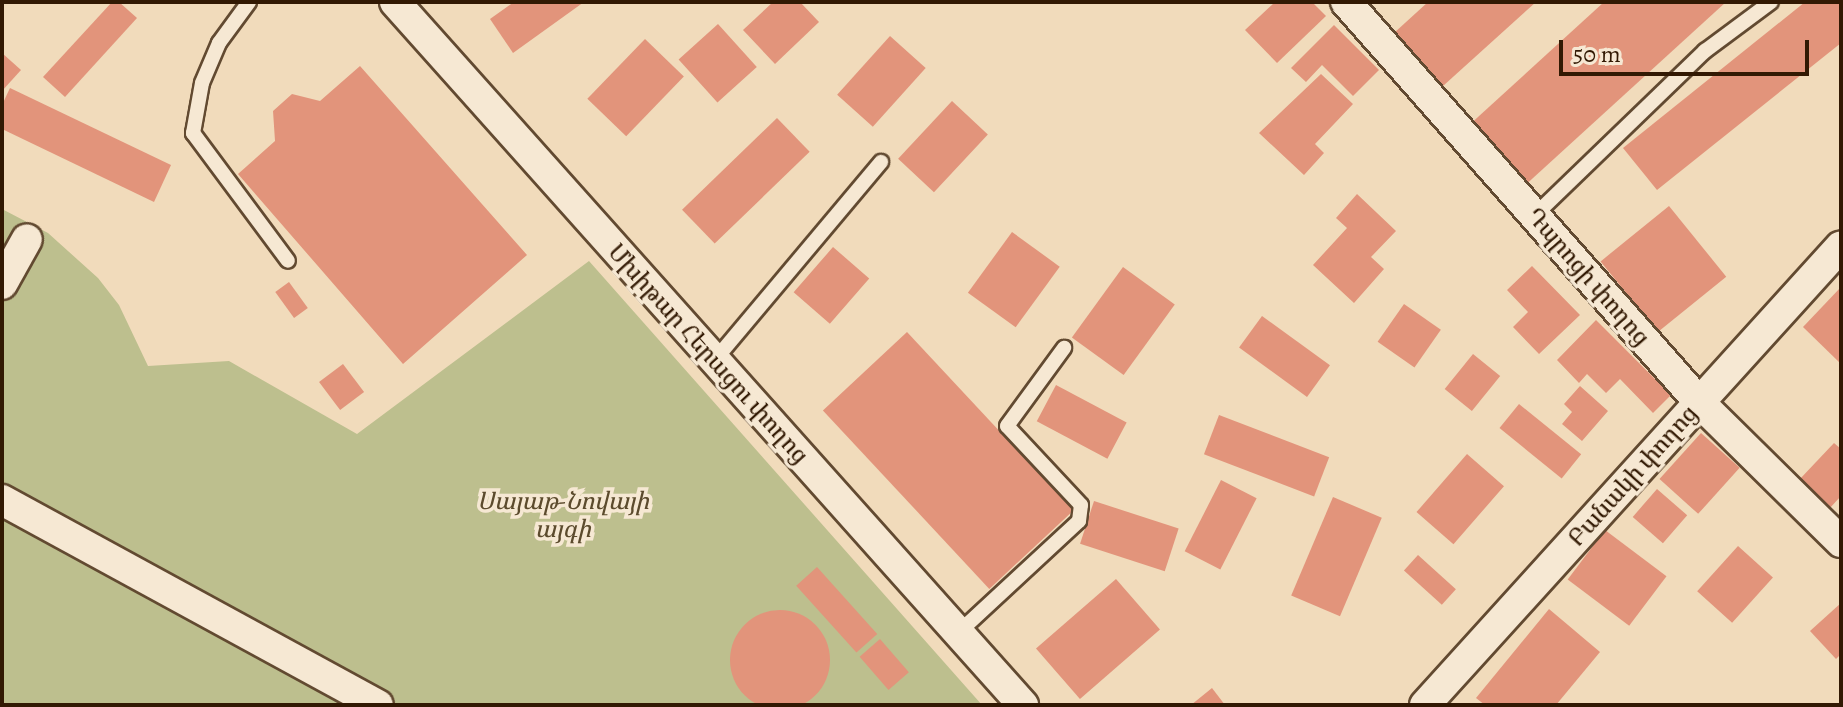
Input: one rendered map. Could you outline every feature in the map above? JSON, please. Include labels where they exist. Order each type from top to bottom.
[{"type":"street","name":"Մխիթար Հերացու փողոց","points":[[395,2],[1023,705]]},
{"type":"street","name":"Դպրոցի փողոց","points":[[1346,2],[1700,403],[1841,542]]},
{"type":"street","points":[[2,284],[27,239]]},
{"type":"street","name":"Բանակի փողոց","points":[[1434,702],[1841,246]]},
{"type":"street","points":[[2,500],[378,705]]},
{"type":"lane","points":[[249,2],[219,43],[202,83],[193,133],[288,261]]},
{"type":"lane","points":[[1534,216],[1705,51],[1771,2]]},
{"type":"lane","points":[[714,361],[881,162]]},
{"type":"lane","points":[[958,633],[1079,521],[1081,505],[1007,426],[1064,348]]},
{"type":"green space","name":"Սայաթ-Նովայի այգի","points":[[2,209],[48,233],[98,278],[119,305],[148,366],[229,361],[357,434],[589,261],[982,705],[2,705]]},
{"type":"building","points":[[112,2],[119,2],[137,18],[65,97],[43,77]]},
{"type":"building","points":[[514,2],[584,2],[513,53],[490,19]]},
{"type":"building","points":[[773,2],[800,2],[819,22],[775,64],[743,30]]},
{"type":"building","points":[[1275,2],[1312,2],[1326,16],[1277,63],[1245,30]]},
{"type":"building","points":[[1428,2],[1536,2],[1443,86],[1394,33]]},
{"type":"building","points":[[1604,2],[1726,2],[1522,188],[1467,127]]},
{"type":"building","points":[[1805,2],[1841,2],[1841,43],[1657,190],[1623,148]]},
{"type":"building","points":[[718,24],[757,67],[717,103],[679,59]]},
{"type":"building","points":[[1334,25],[1379,70],[1353,96],[1322,65],[1306,82],[1291,68]]},
{"type":"building","points":[[890,36],[926,68],[873,127],[837,95]]},
{"type":"building","points":[[645,39],[684,77],[626,136],[587,99]]},
{"type":"building","points":[[2,53],[21,70],[2,91]]},
{"type":"building","points":[[360,66],[527,255],[403,364],[238,174],[275,141],[273,111],[292,94],[320,101]]},
{"type":"building","points":[[1321,74],[1353,104],[1315,144],[1324,153],[1304,175],[1259,133]]},
{"type":"building","points":[[10,88],[171,165],[154,202],[2,129],[2,105]]},
{"type":"building","points":[[952,101],[988,134],[934,192],[898,159]]},
{"type":"building","points":[[777,118],[810,152],[715,244],[682,210]]},
{"type":"building","points":[[1357,194],[1396,231],[1371,257],[1384,269],[1354,303],[1313,265],[1347,228],[1336,218]]},
{"type":"building","points":[[1669,206],[1726,277],[1658,332],[1601,261]]},
{"type":"building","points":[[1012,232],[1060,267],[1016,327],[968,293]]},
{"type":"building","points":[[833,247],[869,278],[830,324],[794,292]]},
{"type":"building","points":[[1532,266],[1580,315],[1539,354],[1513,327],[1528,312],[1507,290]]},
{"type":"building","points":[[1123,267],[1175,305],[1124,375],[1072,337]]},
{"type":"building","points":[[289,282],[308,308],[294,318],[275,292]]},
{"type":"building","points":[[1841,287],[1841,364],[1803,327]]},
{"type":"building","points":[[1404,304],[1441,330],[1414,367],[1378,342]]},
{"type":"building","points":[[1262,316],[1330,365],[1307,397],[1239,348]]},
{"type":"building","points":[[1596,320],[1671,395],[1653,413],[1620,379],[1606,393],[1587,374],[1579,383],[1557,360]]},
{"type":"building","points":[[907,332],[1073,510],[989,589],[823,410]]},
{"type":"building","points":[[1473,354],[1500,376],[1472,411],[1445,389]]},
{"type":"building","points":[[343,364],[364,392],[340,410],[319,382]]},
{"type":"building","points":[[1056,385],[1127,423],[1107,459],[1037,421]]},
{"type":"building","points":[[1580,386],[1608,411],[1582,441],[1562,424],[1572,412],[1564,404]]},
{"type":"building","points":[[1519,404],[1581,454],[1562,478],[1499,428]]},
{"type":"building","points":[[1219,415],[1329,457],[1314,496],[1204,454]]},
{"type":"building","points":[[1701,433],[1740,468],[1698,514],[1660,479]]},
{"type":"building","points":[[1834,443],[1841,449],[1841,496],[1829,509],[1799,480]]},
{"type":"building","points":[[1467,454],[1504,486],[1453,544],[1416,512]]},
{"type":"building","points":[[1221,480],[1257,498],[1220,569],[1185,551]]},
{"type":"building","points":[[1657,489],[1687,515],[1663,543],[1633,517]]},
{"type":"building","points":[[1333,497],[1382,518],[1340,616],[1291,595]]},
{"type":"building","points":[[1094,501],[1179,529],[1165,571],[1080,544]]},
{"type":"building","points":[[1605,530],[1666,576],[1629,626],[1568,580]]},
{"type":"building","points":[[1738,546],[1773,577],[1732,623],[1697,591]]},
{"type":"building","points":[[1418,555],[1456,589],[1442,605],[1404,571]]},
{"type":"building","points":[[817,567],[877,634],[856,653],[796,586]]},
{"type":"building","points":[[1116,579],[1160,630],[1080,699],[1036,649]]},
{"type":"building","points":[[1841,603],[1841,654],[1836,659],[1810,631]]},
{"type":"building","points":[[1549,609],[1600,652],[1556,705],[1485,705],[1476,698]]},
{"type":"building","points":[[780,610],[808,618],[822,632],[830,660],[822,688],[808,702],[780,710],[752,702],[738,688],[730,660],[738,632],[752,618]]},
{"type":"building","points":[[880,639],[909,672],[888,690],[860,657]]},
{"type":"building","points":[[1212,688],[1225,705],[1191,705]]}]
